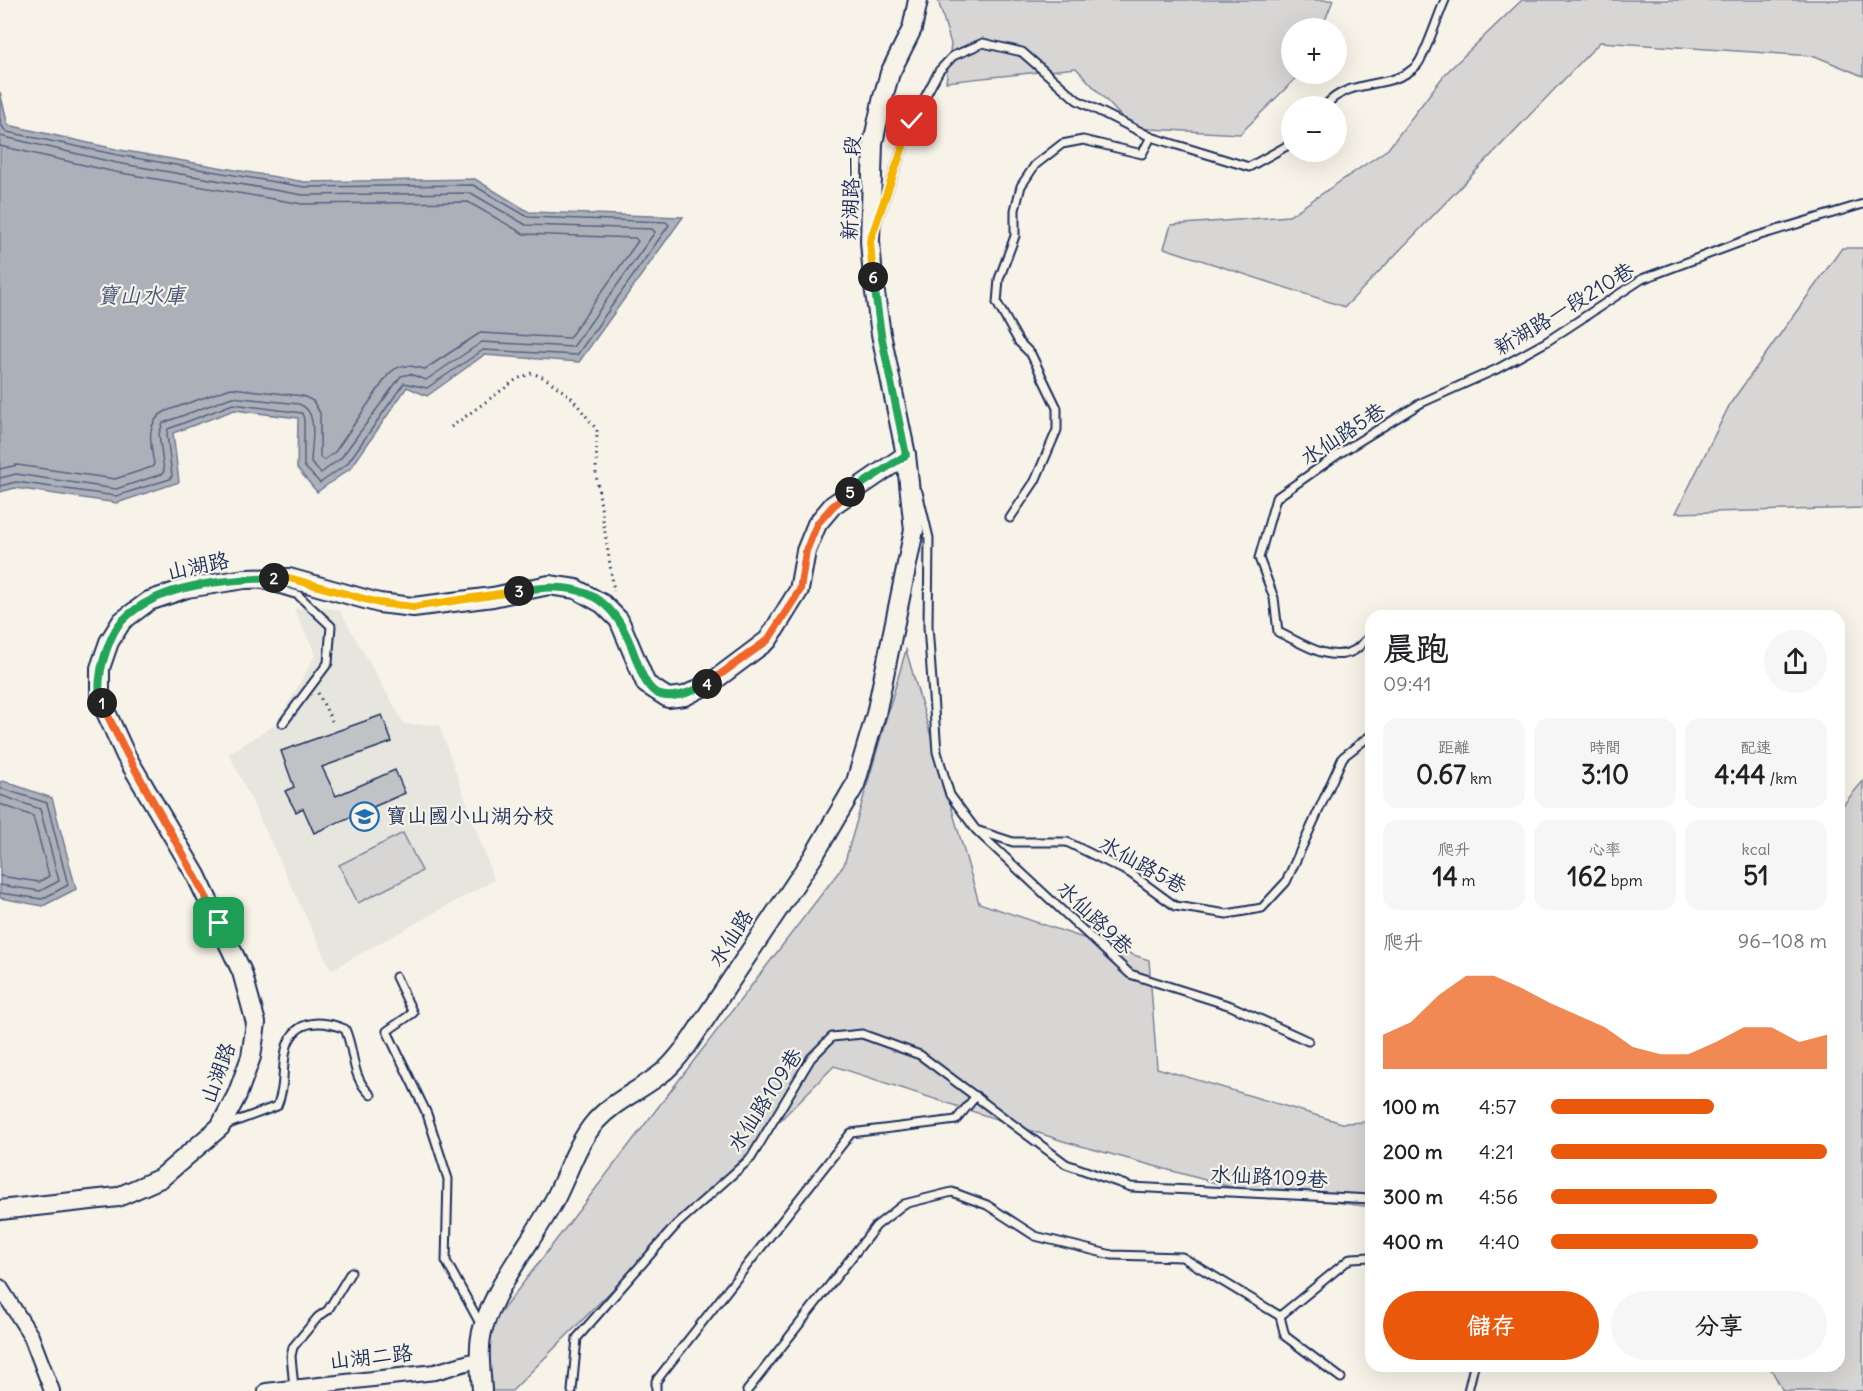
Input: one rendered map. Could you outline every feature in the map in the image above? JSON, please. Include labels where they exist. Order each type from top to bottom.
[{"type":"street","name":"新湖路一段","points":[[906,455],[881,334],[870,241],[873,143],[882,97],[890,73],[912,29],[918,0]]},
{"type":"street","name":"山湖路","points":[[0,1210],[118,1197],[161,1178],[220,1127],[237,1095],[251,1057],[256,1023],[242,972],[196,875],[126,756],[100,699],[100,668],[109,642],[122,621],[149,601],[187,588],[245,579],[289,578],[379,603],[413,607],[493,597],[549,585],[576,589],[603,604],[619,620],[646,684],[668,698],[685,696],[712,682],[768,640],[800,590],[806,551],[817,524],[827,512],[874,475],[906,455]]},
{"type":"street","name":"水仙路","points":[[482,1391],[480,1359],[483,1328],[506,1277],[533,1238],[557,1195],[581,1141],[610,1109],[664,1072],[687,1046],[813,857],[855,785],[876,714],[914,530],[906,455]]},
{"type":"street","points":[[0,1287],[31,1336],[52,1391]]},
{"type":"street","name":"山湖二路","points":[[266,1391],[435,1372],[480,1359]]},
{"type":"lane","points":[[1335,96],[1365,83],[1398,79],[1418,64],[1445,0]]},
{"type":"lane","points":[[870,241],[912,121],[939,71],[953,56],[983,43],[1022,52],[1077,100],[1151,137],[1249,167],[1281,149]]},
{"type":"lane","points":[[1011,518],[1035,481],[1057,430],[1057,408],[1031,354],[1019,342],[997,303],[999,279],[1015,236],[1016,210],[1022,186],[1035,165],[1062,144],[1083,140],[1142,154],[1151,137]]},
{"type":"lane","name":"新湖路一段210巷","points":[[1421,404],[1497,369],[1545,342],[1642,279],[1754,237],[1863,204]]},
{"type":"lane","name":"水仙路5巷","points":[[1365,641],[1353,651],[1337,655],[1316,651],[1278,632],[1275,598],[1259,558],[1276,498],[1340,453],[1421,404]]},
{"type":"lane","points":[[906,455],[925,515],[929,538],[928,626],[937,752],[950,795],[976,830]]},
{"type":"lane","points":[[245,579],[298,595],[331,626],[328,663],[283,723]]},
{"type":"lane","name":"水仙路5巷","points":[[976,830],[1013,842],[1067,842],[1130,873],[1175,906],[1227,914],[1262,908],[1286,882],[1343,757],[1365,740]]},
{"type":"lane","name":"水仙路9巷","points":[[976,830],[1130,974],[1231,1006],[1308,1041]]},
{"type":"lane","points":[[396,977],[413,1013],[387,1031],[427,1113],[448,1179],[446,1261],[483,1328]]},
{"type":"lane","points":[[220,1127],[277,1106],[284,1092],[288,1046],[301,1027],[313,1021],[331,1023],[345,1029],[350,1041],[358,1084],[370,1095]]},
{"type":"lane","name":"水仙路109巷","points":[[572,1391],[577,1338],[677,1224],[751,1158],[811,1058],[832,1037],[862,1034],[920,1055],[1066,1164],[1131,1187],[1365,1199]]},
{"type":"lane","points":[[656,1391],[656,1381],[851,1133],[956,1120],[976,1096]]},
{"type":"lane","points":[[747,1391],[876,1226],[904,1204],[952,1192],[987,1206],[1035,1236],[1112,1255],[1182,1257],[1280,1316],[1285,1336],[1341,1378]]},
{"type":"lane","points":[[1280,1316],[1351,1257],[1365,1257]]},
{"type":"lane","points":[[294,1388],[291,1356],[293,1347],[318,1317],[328,1310],[351,1272]]},
{"type":"lane","points":[[1468,1391],[1473,1372]]},
{"type":"path","points":[[451,427],[517,379],[532,373],[545,378],[571,397],[597,430],[596,474],[619,620]]},
{"type":"path","points":[[314,683],[332,721]]},
{"type":"shaded area","points":[[938,0],[1333,0],[1326,18],[1281,18],[1281,84],[1290,84],[1240,134],[1132,128],[1076,68],[946,82],[951,44]]},
{"type":"shaded area","points":[[1522,0],[1863,0],[1863,76],[1815,56],[1600,42],[1345,307],[1164,248],[1171,225],[1289,216],[1388,149],[1445,74]]},
{"type":"shaded area","points":[[1842,248],[1863,248],[1863,508],[1676,513],[1730,404]]},
{"type":"shaded area","name":"寶山國小山湖分校","points":[[320,606],[340,611],[404,724],[439,725],[494,880],[331,970],[229,753],[276,724],[316,655],[294,609]]},
{"type":"shaded area","points":[[906,650],[979,903],[1149,960],[1157,1068],[1342,1123],[1365,1122],[1365,1206],[1238,1189],[1063,1141],[834,1066],[512,1391],[487,1391],[484,1334],[844,865]]},
{"type":"shaded area","points":[[1863,781],[1863,1391],[1783,1391],[1773,1372],[1845,1372],[1845,803]]},
{"type":"shaded area","points":[[403,833],[422,871],[358,903],[339,865]]},
{"type":"water","name":"寶山水庫","points":[[0,92],[8,125],[120,150],[305,182],[475,179],[529,212],[683,217],[579,362],[484,355],[427,396],[407,387],[351,468],[317,492],[297,468],[298,418],[234,410],[173,433],[179,482],[117,503],[15,488],[0,492]]},
{"type":"water","points":[[3,781],[52,798],[76,889],[43,906],[0,898],[0,782]]},
{"type":"building","points":[[382,715],[392,742],[322,767],[336,796],[395,770],[405,793],[314,833],[303,808],[296,812],[285,791],[294,787],[281,751]]},
{"type":"place","name":"寶山國小山湖分校","points":[[365,816]]},
{"type":"route","points":[[219,923],[196,875],[126,756],[100,699],[100,668],[109,642],[122,621],[149,601],[187,588],[245,579],[289,578],[379,603],[413,607],[493,597],[549,585],[576,589],[603,604],[619,620],[646,684],[656,692],[668,698],[685,696],[712,682],[741,658],[768,640],[787,613],[800,590],[806,551],[817,524],[833,506],[874,475],[906,455],[893,382],[881,334],[870,241],[896,174],[912,121]]}]
